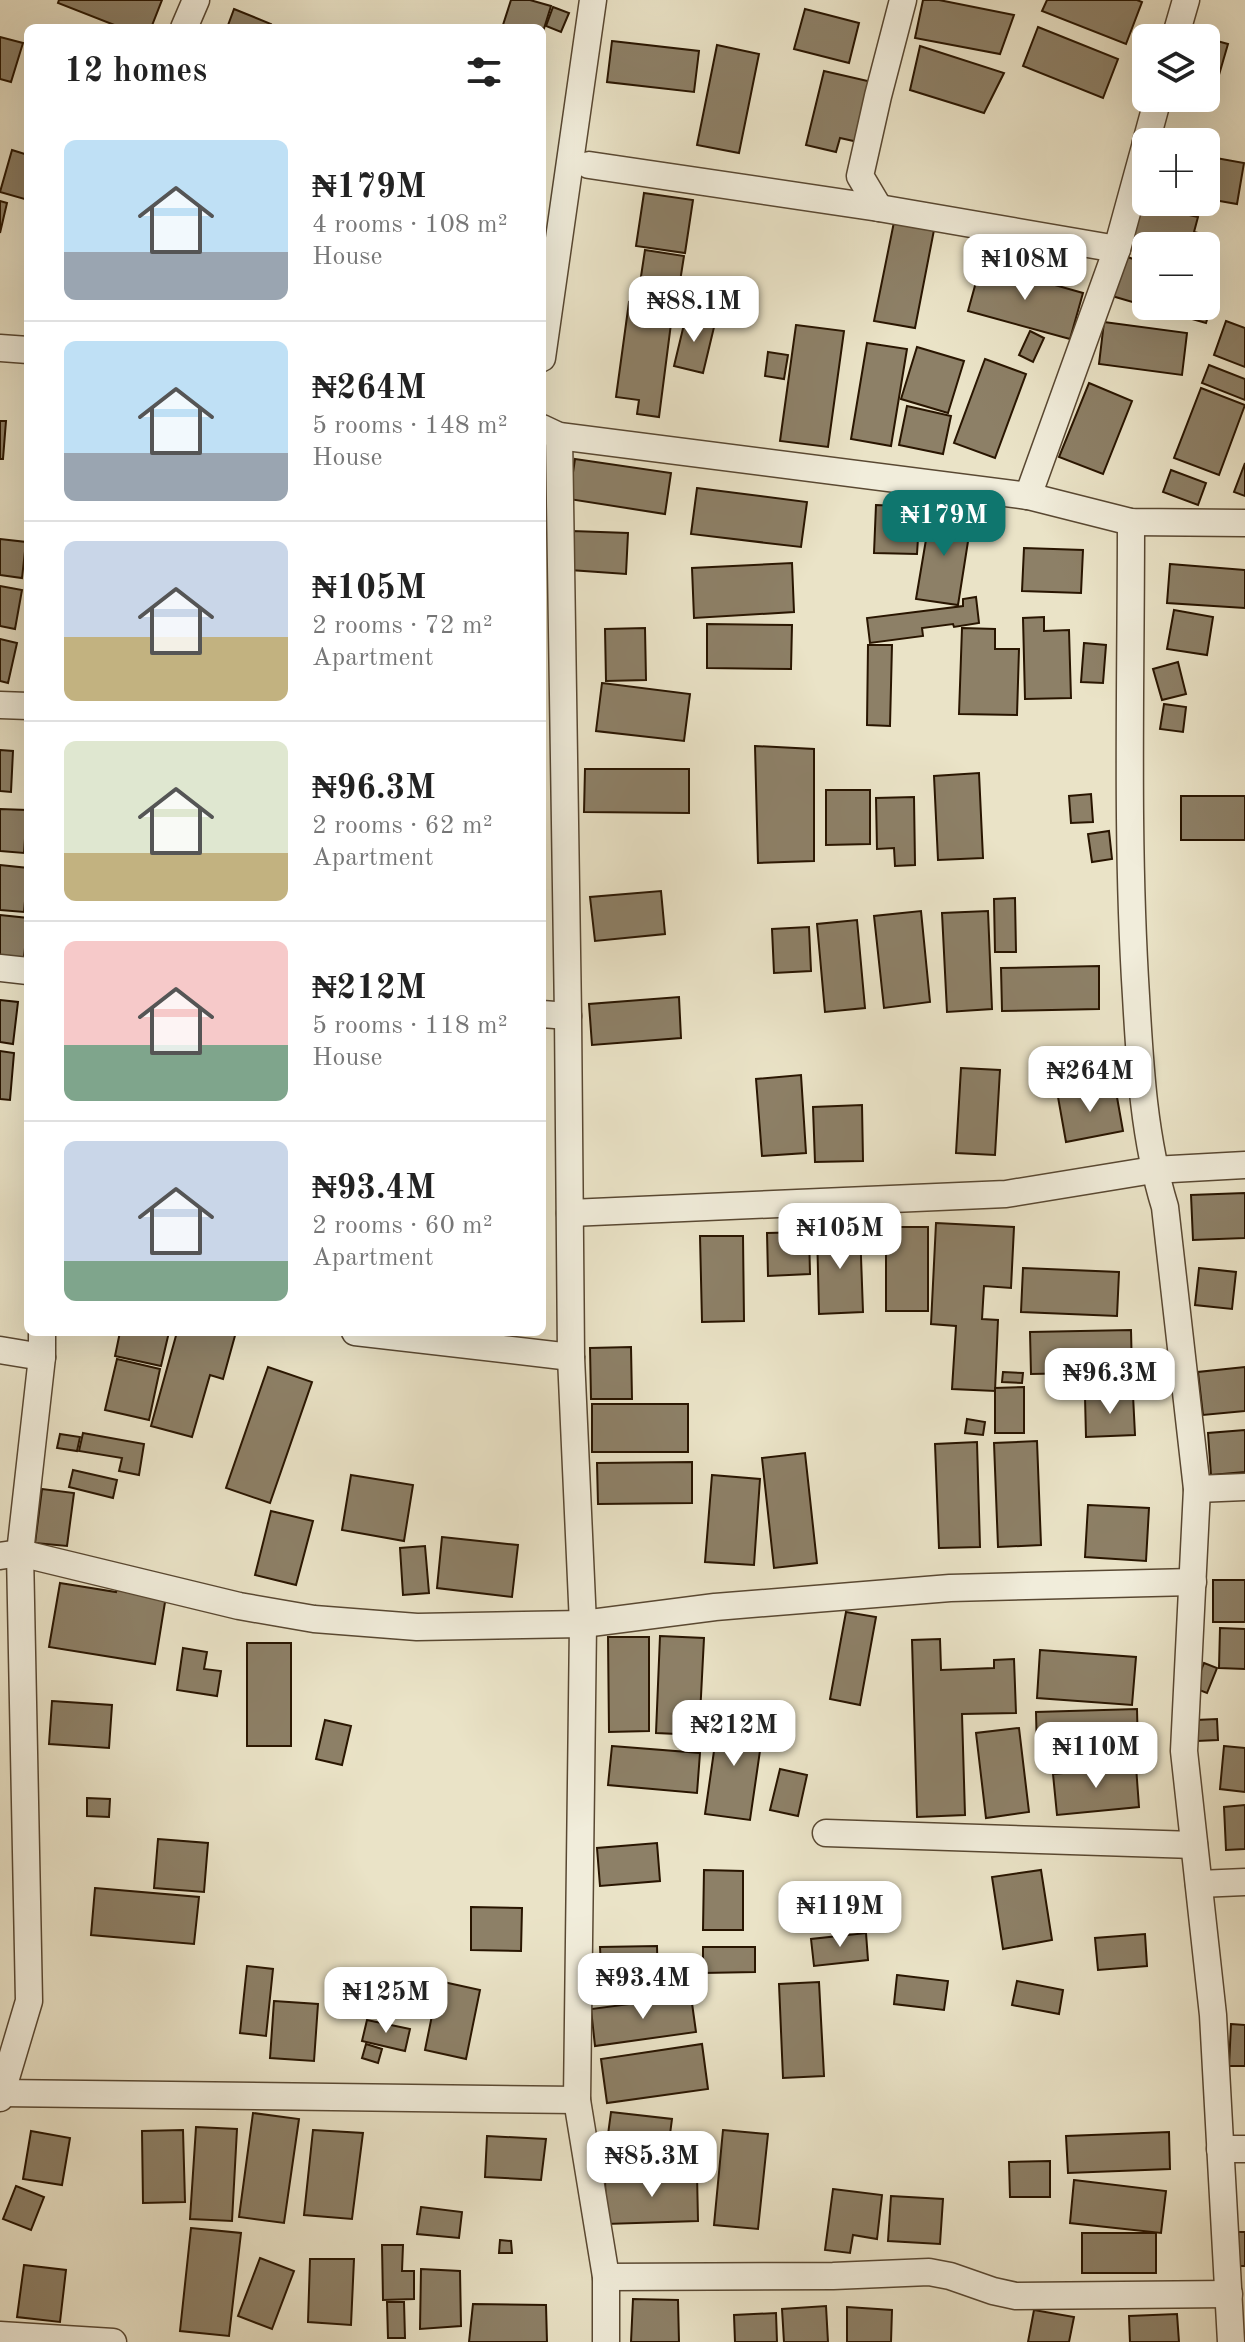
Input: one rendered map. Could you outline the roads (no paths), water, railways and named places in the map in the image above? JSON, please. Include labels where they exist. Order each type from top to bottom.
[{"type":"street","points":[[186,24],[196,0]]},
{"type":"street","points":[[546,330],[593,0]]},
{"type":"street","points":[[879,208],[860,176],[903,0]]},
{"type":"street","points":[[1179,24],[1186,0]]},
{"type":"street","points":[[589,165],[879,208],[1117,249]]},
{"type":"street","points":[[1028,496],[1117,249],[1132,194]]},
{"type":"street","points":[[0,348],[24,350]]},
{"type":"street","points":[[606,2342],[606,2277],[577,2100],[583,1624],[571,1357],[568,1016],[551,432],[1028,496],[1131,522],[1245,523]]},
{"type":"street","points":[[1131,522],[1131,929],[1140,1059],[1153,1170],[1165,1207],[1197,1489],[1184,1751],[1213,2015],[1232,2149],[1231,2342]]},
{"type":"street","points":[[0,705],[24,706]]},
{"type":"street","points":[[0,968],[24,971]]},
{"type":"street","points":[[546,1014],[568,1016]]},
{"type":"street","points":[[570,1213],[1006,1194],[1153,1170],[1245,1165]]},
{"type":"street","points":[[390,1336],[571,1357]]},
{"type":"street","points":[[0,1350],[42,1345],[10,1554],[29,2001],[0,2096],[577,2100]]},
{"type":"street","points":[[1197,1489],[1245,1487]]},
{"type":"street","points":[[10,1554],[239,1606],[314,1619],[417,1627],[583,1624],[715,1607],[935,1589],[1193,1582]]},
{"type":"street","points":[[826,1833],[1194,1845]]},
{"type":"street","points":[[1199,1884],[1245,1882]]},
{"type":"street","points":[[606,2277],[833,2276],[929,2272],[1016,2296],[1229,2294]]},
{"type":"street","points":[[0,2335],[113,2342]]}]
